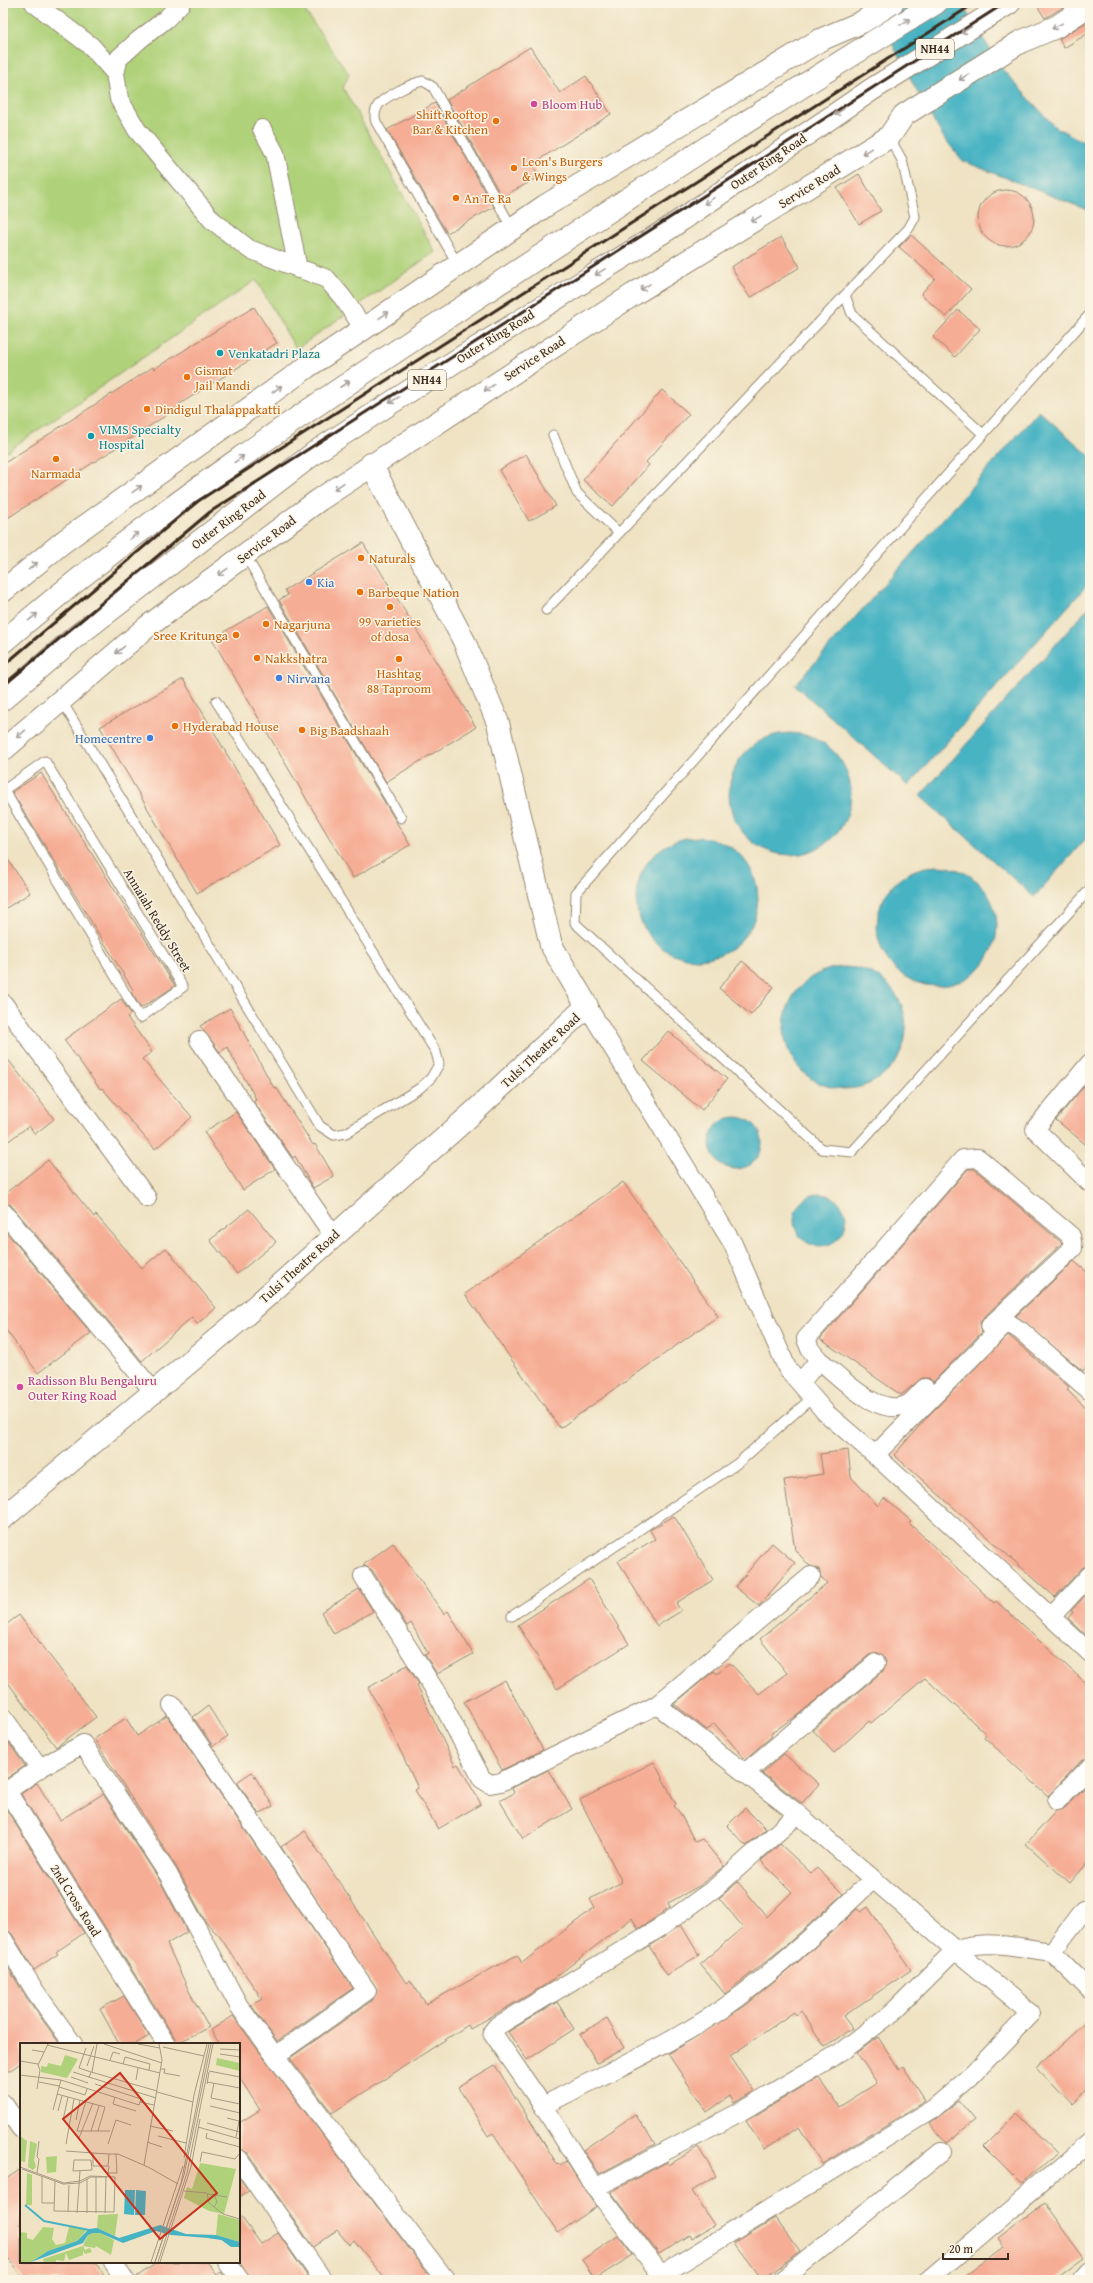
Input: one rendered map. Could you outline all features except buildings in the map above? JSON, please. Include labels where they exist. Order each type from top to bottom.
[{"type":"main road","points":[[3,591],[63,542],[364,329],[513,228],[820,40],[862,22],[892,3]]},
{"type":"main road","points":[[3,642],[171,508],[323,399],[665,174],[936,3]]},
{"type":"main road","name":"Service Road","points":[[3,750],[147,627],[371,464],[634,294],[889,137],[904,115],[1020,42],[1056,27],[1090,5]]},
{"type":"main road","name":"Outer Ring Road","points":[[3,699],[74,638],[317,451],[454,362],[668,229],[871,90],[1004,6]]},
{"type":"main road","points":[[371,464],[464,641],[498,723],[551,945],[587,1006]]},
{"type":"main road","name":"Tulsi Theatre Road","points":[[3,1518],[241,1319],[333,1235],[475,1111],[587,1006]]},
{"type":"street","points":[[34,3],[49,8],[91,46],[115,73]]},
{"type":"street","points":[[181,3],[166,19],[119,58],[115,73],[119,99],[137,130],[212,220],[249,249],[327,279],[364,329]]},
{"type":"street","points":[[262,129],[275,153],[298,269]]},
{"type":"street","points":[[3,1003],[147,1198]]},
{"type":"street","points":[[587,1006],[733,1244],[787,1368],[826,1413],[875,1455],[1090,1653]]},
{"type":"street","points":[[199,1040],[333,1235]]},
{"type":"street","points":[[1090,1062],[1035,1129],[1090,1183]]},
{"type":"street","points":[[978,1158],[1071,1236],[1073,1248],[907,1404],[894,1408],[874,1404],[819,1360],[810,1349],[806,1339],[963,1159],[978,1158]]},
{"type":"street","points":[[3,1212],[154,1392]]},
{"type":"street","points":[[875,1455],[1007,1322],[1021,1331],[1090,1391]]},
{"type":"street","points":[[800,1384],[819,1360]]},
{"type":"street","points":[[1051,1617],[1090,1575]]},
{"type":"street","points":[[363,1576],[438,1694],[482,1779],[490,1784],[501,1782],[657,1705],[810,1576]]},
{"type":"street","points":[[746,1772],[876,1664]]},
{"type":"street","points":[[172,1705],[367,1990],[275,2056]]},
{"type":"street","points":[[657,1705],[746,1772],[798,1814],[955,1950],[1030,2010],[1031,2014],[1029,2019],[969,2078],[932,2109],[663,2277],[595,2188],[543,2106],[492,2032],[496,2027],[661,1927],[715,1888],[798,1814]]},
{"type":"street","points":[[3,1718],[40,1768],[83,1744],[168,1874],[239,2006],[275,2056],[446,2280]]},
{"type":"street","points":[[1057,1801],[1090,1767]]},
{"type":"street","name":"2nd Cross Road","points":[[40,1768],[7,1791],[165,2043]]},
{"type":"street","points":[[543,2106],[683,2033],[738,1998],[819,1932],[873,1879]]},
{"type":"street","points":[[1052,1952],[1083,1911]]},
{"type":"street","points":[[3,1939],[34,1991],[72,2043]]},
{"type":"street","points":[[595,2188],[740,2112],[841,2052],[893,2012],[955,1950],[966,1946],[984,1944],[1052,1952],[1090,1990]]},
{"type":"street","points":[[3,2103],[20,2128]]},
{"type":"street","points":[[928,2280],[1090,2142]]},
{"type":"street","points":[[782,2280],[941,2152]]},
{"type":"street","points":[[240,2160],[323,2280]]},
{"type":"street","points":[[114,2263],[125,2280]]},
{"type":"street","points":[[228,2263],[240,2280]]},
{"type":"street","points":[[1081,2280],[1090,2270]]},
{"type":"lane","points":[[458,265],[376,122],[374,116],[380,104],[415,82],[423,80],[433,87],[513,228]]},
{"type":"lane","points":[[546,610],[909,228],[915,217],[914,207],[902,160],[889,137]]},
{"type":"lane","points":[[845,295],[852,314],[984,434]]},
{"type":"lane","points":[[1090,314],[576,893],[576,923],[822,1149],[852,1152],[1090,889]]},
{"type":"lane","points":[[553,435],[577,493],[619,533]]},
{"type":"lane","points":[[244,555],[331,707],[378,785],[401,818]]},
{"type":"lane","points":[[61,700],[320,1126],[334,1135],[346,1133],[420,1088],[431,1078],[439,1064],[436,1052],[216,701]]},
{"type":"lane","name":"Annaiah Reddy Street","points":[[46,761],[183,987],[140,1018],[3,789],[46,761]]},
{"type":"lane","points":[[512,1616],[738,1463],[812,1397]]},
{"type":"green space","points":[[3,3],[303,3],[305,11],[349,74],[343,88],[435,252],[296,349],[256,280],[3,454]]},
{"type":"water","points":[[871,3],[961,3],[1003,70],[1055,127],[1090,145],[1090,211],[963,161],[944,138],[927,110]]},
{"type":"water","points":[[1039,411],[1090,456],[1090,582],[908,786],[795,685]]},
{"type":"water","points":[[1090,606],[1090,834],[1034,897],[920,796]]},
{"type":"water","points":[[790,733],[813,738],[833,751],[846,771],[851,794],[846,817],[833,837],[813,850],[790,855],[767,850],[747,837],[734,817],[729,794],[734,771],[747,751],[767,738]]},
{"type":"water","points":[[697,837],[720,842],[740,855],[753,875],[758,898],[753,921],[740,941],[720,954],[697,959],[674,954],[654,941],[641,921],[636,898],[641,875],[654,855],[674,842]]},
{"type":"water","points":[[937,866],[960,870],[980,883],[993,903],[997,926],[993,949],[980,969],[960,982],[937,986],[914,982],[894,969],[881,949],[877,926],[881,903],[894,883],[914,870]]},
{"type":"water","points":[[845,967],[868,972],[888,985],[901,1005],[906,1028],[901,1051],[888,1071],[868,1084],[845,1089],[822,1084],[802,1071],[789,1051],[784,1028],[789,1005],[802,985],[822,972]]},
{"type":"water","points":[[736,1117],[746,1119],[754,1125],[760,1133],[762,1143],[760,1153],[754,1161],[746,1167],[736,1169],[726,1167],[718,1161],[712,1153],[710,1143],[712,1133],[718,1125],[726,1119]]},
{"type":"water","points":[[820,1194],[830,1196],[838,1202],[844,1210],[846,1220],[844,1230],[838,1238],[830,1244],[820,1246],[810,1244],[802,1238],[796,1230],[794,1220],[796,1210],[802,1202],[810,1196]]},
{"type":"railway","points":[[3,666],[198,501],[975,3]]},
{"type":"railway","points":[[3,686],[210,512],[1005,3]]},
{"type":"place","name":"Bloom Hub","points":[[534,104]]},
{"type":"place","name":"Shift Rooftop Bar & Kitchen","points":[[496,121]]},
{"type":"place","name":"Leon's Burgers & Wings","points":[[514,168]]},
{"type":"place","name":"An Te Ra","points":[[456,198]]},
{"type":"place","name":"Venkatadri Plaza","points":[[220,353]]},
{"type":"place","name":"Gismat Jail Mandi","points":[[187,377]]},
{"type":"place","name":"Dindigul Thalappakatti","points":[[147,409]]},
{"type":"place","name":"VIMS Specialty Hospital","points":[[91,436]]},
{"type":"place","name":"Narmada","points":[[56,459]]},
{"type":"place","name":"Naturals","points":[[361,558]]},
{"type":"place","name":"Kia","points":[[309,582]]},
{"type":"place","name":"Barbeque Nation","points":[[360,592]]},
{"type":"place","name":"99 varieties of dosa","points":[[390,607]]},
{"type":"place","name":"Nagarjuna","points":[[266,624]]},
{"type":"place","name":"Sree Kritunga","points":[[236,635]]},
{"type":"place","name":"Nakkshatra","points":[[257,658]]},
{"type":"place","name":"Hashtag 88 Taproom","points":[[399,659]]},
{"type":"place","name":"Nirvana","points":[[279,678]]},
{"type":"place","name":"Hyderabad House","points":[[175,726]]},
{"type":"place","name":"Big Baadshaah","points":[[302,730]]},
{"type":"place","name":"Homecentre","points":[[150,738]]},
{"type":"place","name":"Radisson Blu Bengaluru Outer Ring Road","points":[[20,1387]]}]
